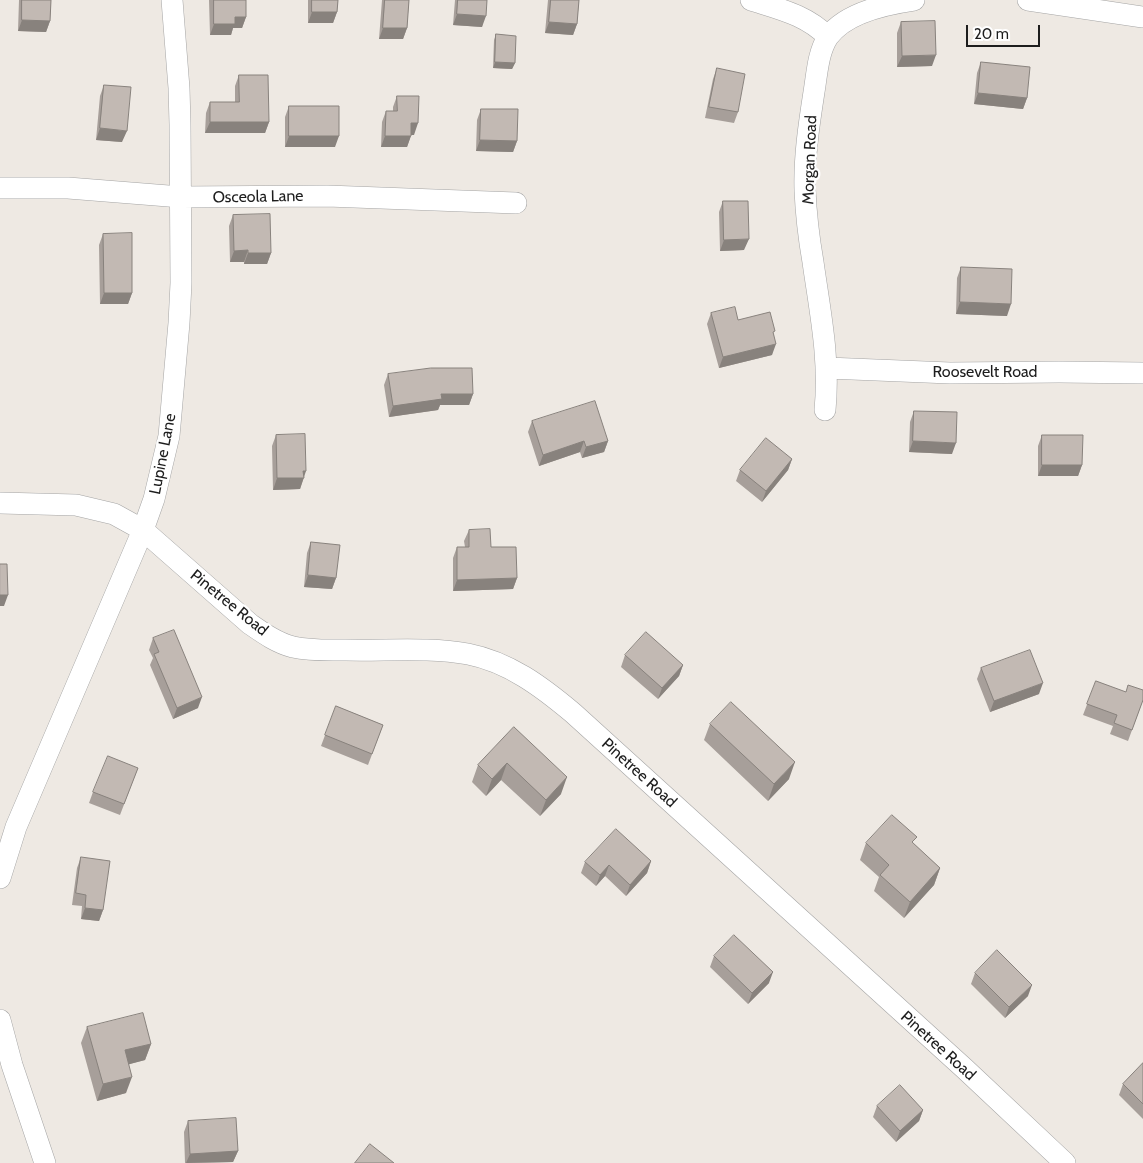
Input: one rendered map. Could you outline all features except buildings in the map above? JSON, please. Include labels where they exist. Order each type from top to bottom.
[{"type":"street","name":"Lupine Lane","points":[[0,878],[16,827],[143,530],[154,498],[169,436],[179,322],[181,197],[179,88],[172,0]]},
{"type":"street","points":[[751,0],[808,20],[818,26],[828,37]]},
{"type":"street","name":"Morgan Road","points":[[825,410],[827,368],[805,189],[810,115],[821,54],[828,37],[849,18],[863,12],[914,0]]},
{"type":"street","points":[[1028,0],[1143,17]]},
{"type":"street","name":"Osceola Lane","points":[[0,188],[68,188],[181,197],[327,196],[516,203]]},
{"type":"street","name":"Roosevelt Road","points":[[827,368],[941,372],[1143,373]]},
{"type":"street","name":"Pinetree Road","points":[[0,503],[76,505],[114,514],[143,530],[250,624],[268,637],[292,646],[314,650],[445,651],[469,654],[512,669],[573,713],[965,1069],[1065,1163]]},
{"type":"street","points":[[0,1020],[12,1065],[45,1163]]}]
